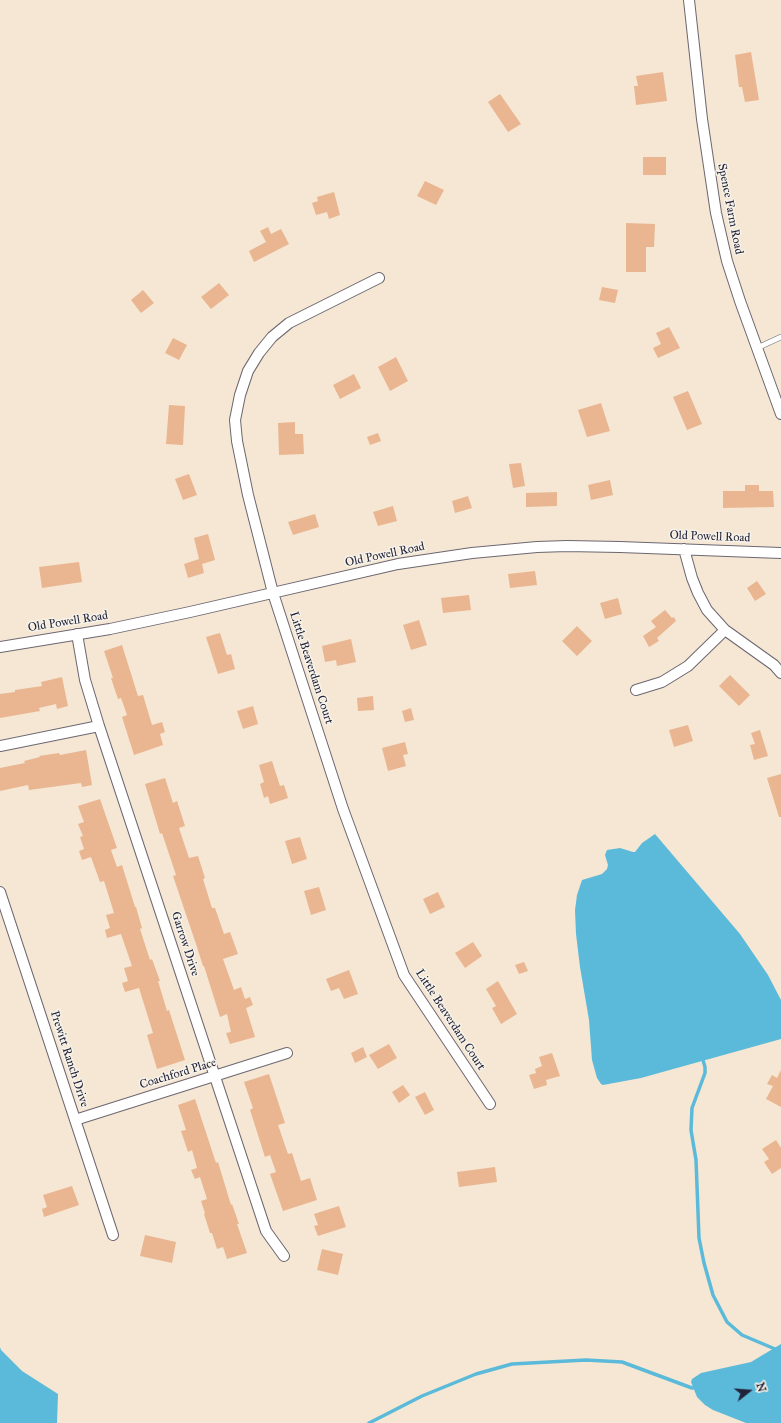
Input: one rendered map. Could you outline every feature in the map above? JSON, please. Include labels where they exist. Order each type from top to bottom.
[{"type":"street","name":"Spence Farm Road","points":[[689,0],[702,119],[716,213],[727,261],[781,414]]},
{"type":"street","name":"Little Beaverdam Court","points":[[380,278],[290,323],[272,337],[259,353],[248,371],[240,395],[235,420],[238,449],[254,523],[273,593],[343,809],[404,975],[490,1104]]},
{"type":"street","name":"Old Powell Road","points":[[0,647],[183,614],[398,564],[480,552],[567,546],[781,553]]},
{"type":"street","points":[[684,549],[698,594],[708,610],[725,630],[774,665],[781,673]]},
{"type":"street","points":[[636,690],[662,682],[688,666],[725,630]]},
{"type":"street","name":"Garrow Drive","points":[[77,634],[85,680],[99,726],[266,1231],[284,1256]]},
{"type":"street","points":[[0,746],[99,726]]},
{"type":"street","name":"Prewitt Ranch Drive","points":[[0,892],[113,1235]]},
{"type":"street","name":"Coachford Place","points":[[76,1120],[287,1053]]},
{"type":"lane","points":[[757,348],[781,337]]},
{"type":"water","points":[[655,834],[740,934],[768,975],[781,1000],[781,1039],[641,1078],[603,1085],[597,1078],[592,1060],[589,1020],[576,934],[575,910],[577,895],[582,880],[602,874],[607,869],[608,865],[605,855],[607,850],[620,848],[635,852],[642,843]]},
{"type":"water","points":[[781,1344],[781,1423],[746,1423],[713,1410],[697,1397],[691,1382],[692,1379],[701,1373],[751,1362]]},
{"type":"water","points":[[0,1347],[1,1350],[22,1371],[58,1394],[57,1423],[0,1423]]},
{"type":"building","points":[[751,52],[759,100],[745,102],[742,87],[739,87],[735,55]]},
{"type":"building","points":[[663,72],[667,101],[636,105],[634,86],[638,86],[636,76]]},
{"type":"building","points":[[500,94],[521,124],[508,132],[488,102]]},
{"type":"building","points":[[643,157],[666,157],[666,175],[643,175]]},
{"type":"building","points":[[425,181],[444,190],[436,205],[417,196]]},
{"type":"building","points":[[334,192],[340,215],[329,219],[327,212],[316,215],[312,203],[318,201],[317,197]]},
{"type":"building","points":[[626,223],[655,224],[654,247],[646,247],[646,272],[626,272]]},
{"type":"building","points":[[268,227],[271,234],[281,229],[289,244],[254,262],[249,251],[266,242],[260,231]]},
{"type":"building","points":[[219,283],[229,295],[211,309],[201,297]]},
{"type":"building","points":[[602,287],[618,290],[615,303],[599,300]]},
{"type":"building","points":[[143,290],[154,303],[141,313],[131,300]]},
{"type":"building","points":[[669,327],[680,348],[658,358],[653,348],[661,344],[656,333]]},
{"type":"building","points":[[173,338],[187,345],[179,360],[165,353]]},
{"type":"building","points":[[396,357],[408,381],[390,391],[378,367]]},
{"type":"building","points":[[354,374],[361,388],[340,399],[333,385]]},
{"type":"building","points":[[688,391],[702,424],[687,430],[673,397]]},
{"type":"building","points":[[601,403],[610,431],[587,437],[578,410]]},
{"type":"building","points":[[169,405],[185,406],[183,445],[166,444]]},
{"type":"building","points":[[295,422],[295,434],[303,434],[304,454],[279,455],[278,423]]},
{"type":"building","points":[[378,433],[381,441],[370,445],[367,437]]},
{"type":"building","points":[[521,463],[525,486],[513,488],[509,464]]},
{"type":"building","points":[[189,474],[197,495],[183,500],[175,479]]},
{"type":"building","points":[[610,480],[613,495],[591,500],[588,485]]},
{"type":"building","points":[[745,485],[759,485],[759,491],[773,491],[774,507],[723,508],[723,491],[745,491]]},
{"type":"building","points":[[557,492],[557,506],[526,507],[526,493]]},
{"type":"building","points":[[468,496],[472,508],[455,513],[452,501]]},
{"type":"building","points":[[393,506],[397,521],[378,526],[373,512]]},
{"type":"building","points":[[315,514],[319,527],[293,535],[288,522]]},
{"type":"building","points":[[208,534],[215,560],[202,564],[204,573],[188,578],[184,564],[199,559],[194,538]]},
{"type":"building","points":[[79,562],[82,582],[42,588],[39,567]]},
{"type":"building","points":[[535,571],[537,585],[510,588],[508,574]]},
{"type":"building","points":[[757,581],[766,594],[755,601],[747,588]]},
{"type":"building","points":[[469,595],[471,610],[443,613],[441,598]]},
{"type":"building","points":[[618,598],[622,614],[605,619],[600,603]]},
{"type":"building","points":[[665,610],[672,618],[674,617],[676,621],[657,638],[659,641],[649,647],[643,636],[656,627],[651,621]]},
{"type":"building","points":[[419,620],[427,645],[411,650],[403,625]]},
{"type":"building","points":[[577,626],[592,641],[577,656],[562,641]]},
{"type":"building","points":[[220,633],[227,655],[231,654],[235,669],[218,674],[206,637]]},
{"type":"building","points":[[351,639],[356,662],[337,666],[336,660],[325,662],[322,646]]},
{"type":"building","points":[[122,645],[138,696],[143,695],[152,725],[162,722],[165,732],[160,734],[163,745],[134,755],[122,717],[127,715],[121,698],[118,699],[104,651]]},
{"type":"building","points":[[730,675],[750,695],[739,706],[719,686]]},
{"type":"building","points":[[62,677],[68,706],[57,709],[56,704],[39,708],[40,711],[0,718],[0,694],[42,686],[41,682]]},
{"type":"building","points":[[373,696],[374,710],[358,711],[357,698]]},
{"type":"building","points":[[253,706],[258,724],[243,729],[237,711]]},
{"type":"building","points":[[411,708],[414,720],[405,722],[402,711]]},
{"type":"building","points":[[688,725],[693,741],[674,747],[669,730]]},
{"type":"building","points":[[760,730],[768,756],[754,760],[750,745],[755,744],[751,733]]},
{"type":"building","points":[[405,742],[408,754],[403,755],[406,766],[388,771],[382,748]]},
{"type":"building","points":[[86,750],[92,785],[82,787],[81,783],[29,790],[28,785],[0,791],[0,768],[25,763],[24,761],[40,757],[39,756],[59,753],[60,755]]},
{"type":"building","points":[[272,761],[280,786],[284,785],[288,798],[270,804],[268,796],[264,798],[260,784],[264,782],[259,765]]},
{"type":"building","points":[[781,774],[781,817],[779,817],[767,778]]},
{"type":"building","points":[[165,778],[173,803],[177,801],[185,826],[179,828],[189,858],[198,856],[212,908],[215,908],[224,934],[230,932],[238,954],[223,959],[234,990],[241,987],[245,999],[250,997],[253,1005],[246,1008],[255,1037],[230,1044],[226,1033],[231,1032],[227,1014],[220,1017],[173,876],[176,875],[162,833],[160,834],[145,784]]},
{"type":"building","points":[[100,799],[117,848],[111,850],[117,867],[122,865],[136,907],[142,928],[140,929],[150,960],[152,959],[160,981],[158,981],[167,1011],[169,1010],[185,1060],[157,1069],[147,1035],[153,1033],[139,988],[125,992],[122,983],[128,981],[124,968],[132,966],[121,934],[107,938],[105,930],[110,928],[106,915],[114,913],[104,881],[100,882],[91,857],[82,860],[79,851],[84,849],[80,837],[83,836],[78,824],[84,822],[78,806]]},
{"type":"building","points":[[300,837],[307,859],[292,864],[285,841]]},
{"type":"building","points":[[319,887],[326,910],[311,915],[304,891]]},
{"type":"building","points":[[438,892],[445,907],[430,914],[423,899]]},
{"type":"building","points":[[473,942],[482,956],[465,968],[455,953]]},
{"type":"building","points":[[524,962],[528,971],[519,974],[515,965]]},
{"type":"building","points":[[349,970],[358,994],[344,999],[339,988],[331,991],[326,979]]},
{"type":"building","points":[[498,981],[517,1014],[501,1024],[492,1008],[496,1006],[486,989]]},
{"type":"building","points":[[389,1044],[397,1058],[378,1069],[369,1055]]},
{"type":"building","points":[[363,1047],[367,1057],[355,1063],[351,1053]]},
{"type":"building","points":[[552,1053],[560,1076],[546,1080],[547,1085],[534,1089],[529,1075],[536,1073],[535,1069],[542,1066],[539,1057]]},
{"type":"building","points":[[781,1070],[781,1107],[766,1099],[773,1086],[767,1084],[772,1075],[777,1078]]},
{"type":"building","points":[[269,1074],[285,1123],[278,1125],[288,1154],[292,1153],[301,1181],[310,1178],[317,1200],[283,1211],[270,1174],[276,1172],[270,1155],[265,1157],[250,1110],[253,1108],[244,1082]]},
{"type":"building","points":[[403,1085],[410,1095],[399,1103],[392,1092]]},
{"type":"building","points":[[425,1092],[434,1110],[425,1115],[415,1097]]},
{"type":"building","points":[[195,1099],[216,1163],[218,1162],[231,1205],[232,1204],[239,1224],[237,1224],[247,1253],[227,1259],[223,1247],[217,1249],[212,1233],[210,1233],[201,1201],[207,1199],[200,1177],[195,1179],[191,1170],[197,1168],[192,1150],[188,1152],[181,1131],[186,1130],[178,1105]]},
{"type":"building","points":[[776,1140],[781,1148],[781,1168],[772,1174],[764,1162],[769,1159],[762,1149]]},
{"type":"building","points":[[495,1167],[497,1182],[459,1187],[457,1172]]},
{"type":"building","points":[[72,1186],[79,1205],[44,1217],[42,1209],[47,1207],[43,1195]]},
{"type":"building","points":[[339,1206],[346,1227],[318,1236],[314,1226],[318,1225],[314,1214]]},
{"type":"building","points":[[145,1235],[176,1242],[172,1263],[140,1256]]},
{"type":"building","points":[[322,1249],[343,1254],[338,1275],[317,1270]]},
{"type":"waterway","points":[[702,1057],[705,1073],[692,1108],[691,1130],[696,1160],[699,1238],[704,1263],[713,1295],[727,1322],[742,1335],[775,1349],[781,1356]]},
{"type":"waterway","points":[[369,1423],[422,1396],[476,1374],[512,1364],[586,1360],[622,1362],[692,1388],[696,1387]]}]
